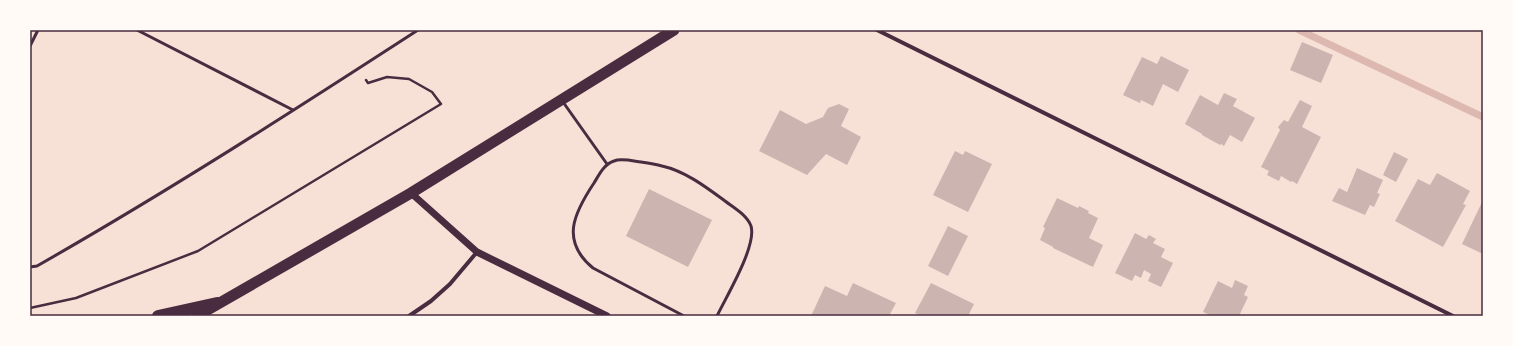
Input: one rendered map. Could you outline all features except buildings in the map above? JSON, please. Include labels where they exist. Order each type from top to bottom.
[{"type":"highway","points":[[197,316],[217,303],[411,193],[674,30]]},
{"type":"highway","points":[[158,316],[217,303]]},
{"type":"street","points":[[877,30],[1453,316]]},
{"type":"street","points":[[411,193],[477,252],[607,316]]},
{"type":"street","points":[[409,316],[431,302],[450,284],[477,252]]},
{"type":"lane","points":[[30,46],[38,30]]},
{"type":"lane","points":[[137,30],[293,110]]},
{"type":"lane","points":[[30,267],[37,266],[93,234],[293,110],[418,30]]},
{"type":"lane","points":[[562,100],[607,164]]},
{"type":"lane","points":[[684,316],[593,268],[583,260],[577,250],[573,237],[573,227],[576,217],[590,190],[607,164],[616,160],[632,161],[670,168],[703,186],[741,212],[748,219],[751,227],[752,239],[747,253],[717,316]]},
{"type":"path","points":[[30,308],[76,298],[198,251],[441,104],[432,92],[409,79],[387,77],[368,83],[357,69]]},
{"type":"waterway","points":[[1299,30],[1483,117]]}]
